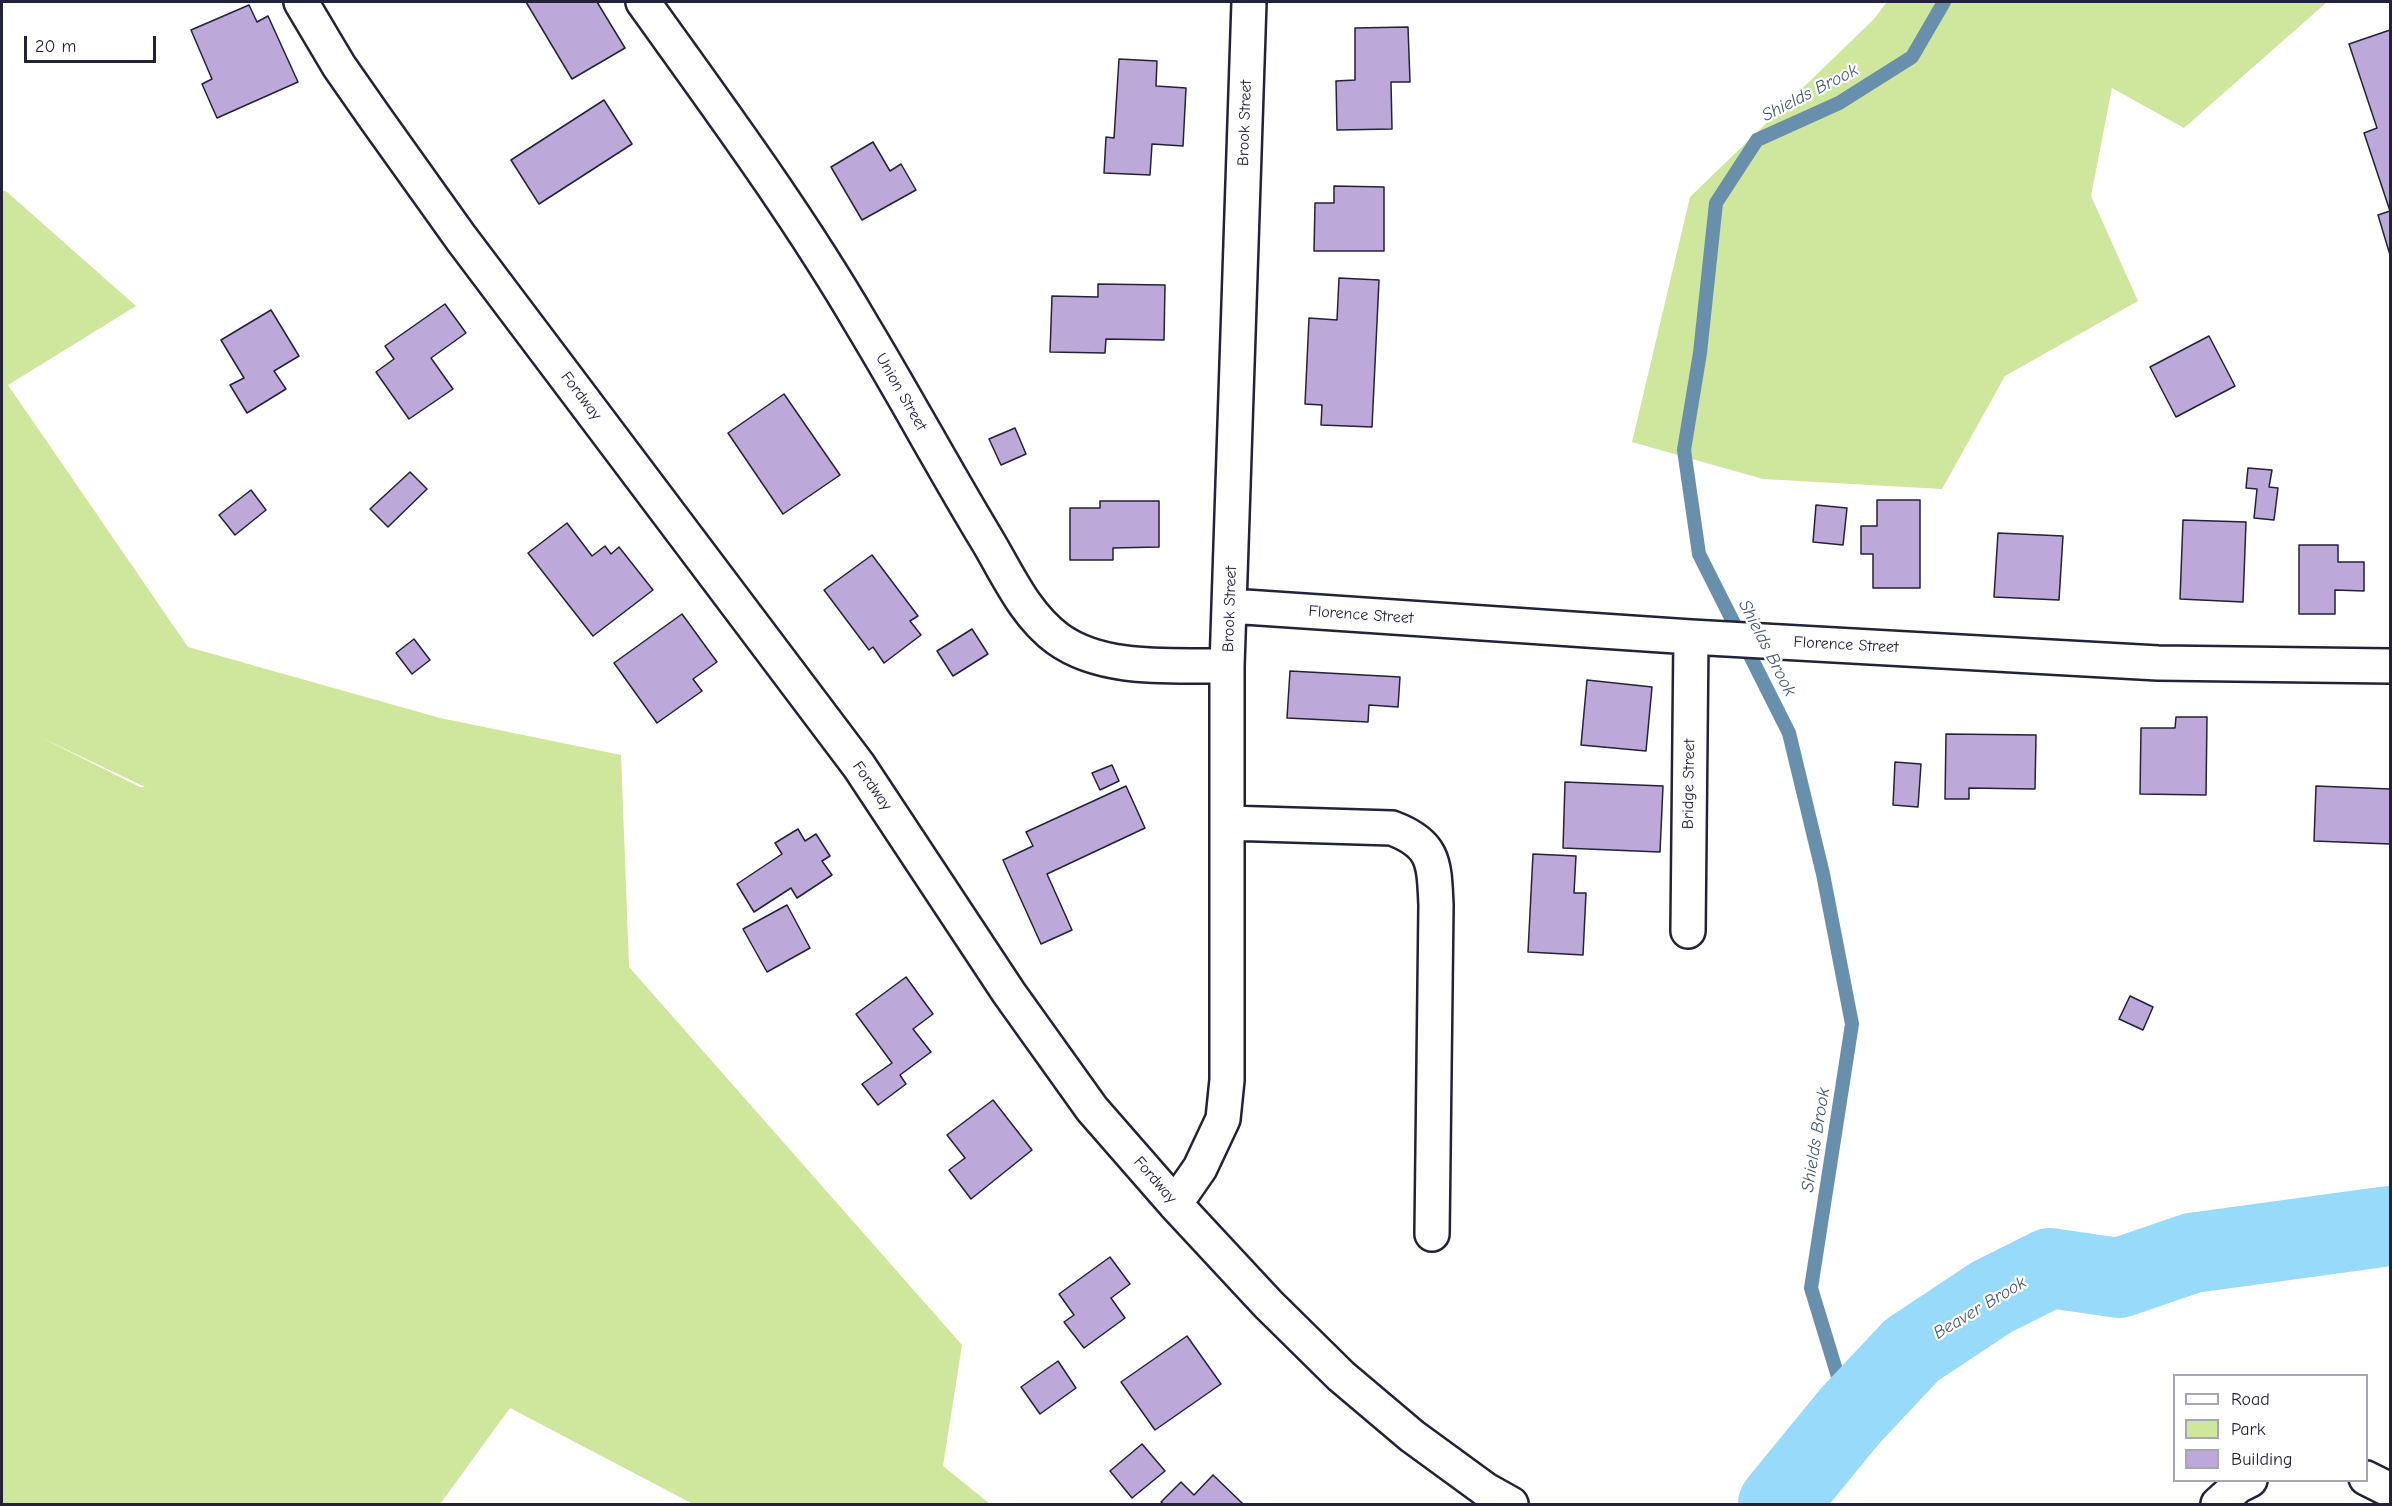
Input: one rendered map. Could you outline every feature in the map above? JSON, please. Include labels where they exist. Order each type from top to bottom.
[{"type":"street","name":"Fordway","points":[[302,2],[339,66],[461,238],[859,766],[1009,993],[1092,1108],[1175,1204],[1268,1304],[1341,1376],[1412,1436],[1486,1490],[1511,1504]]},
{"type":"street","name":"Union Street","points":[[643,2],[809,239],[862,324],[973,517],[1039,623],[1060,640],[1085,654],[1117,661],[1227,666]]},
{"type":"street","name":"Brook Street","points":[[1175,1204],[1200,1168],[1223,1119],[1227,1080],[1227,666],[1249,2]]},
{"type":"street","name":"Florence Street","points":[[1230,606],[1703,637],[2157,663],[2391,666]]},
{"type":"street","name":"Bridge Street","points":[[1688,931],[1703,637]]},
{"type":"street","points":[[1227,823],[1392,828],[1411,836],[1428,851],[1434,872],[1436,905],[1432,1234]]},
{"type":"street","points":[[2368,1478],[2391,1490]]},
{"type":"street","points":[[2218,1504],[2246,1482]]},
{"type":"green space","points":[[1887,2],[2327,2],[2184,128],[2112,88],[2091,196],[2138,301],[2005,376],[1942,489],[1763,479],[1632,442],[1690,197],[1874,19]]},
{"type":"green space","points":[[2,190],[136,306],[8,385],[188,647],[440,718],[621,755],[629,967],[962,1345],[943,1466],[990,1504],[693,1504],[510,1408],[440,1504],[2,1504]],"holes":[[[40,737],[145,787],[140,787]]]},
{"type":"building","points":[[526,2],[597,2],[625,48],[572,79]]},
{"type":"building","points":[[249,5],[257,22],[268,16],[298,82],[217,118],[202,84],[212,79],[191,30]]},
{"type":"building","points":[[1408,27],[1410,82],[1391,82],[1392,129],[1337,130],[1336,81],[1355,80],[1355,28]]},
{"type":"building","points":[[2390,30],[2390,211],[2364,133],[2377,128],[2349,44]]},
{"type":"building","points":[[1119,59],[1157,61],[1156,86],[1186,88],[1183,146],[1152,144],[1150,175],[1104,173],[1106,137],[1114,138]]},
{"type":"building","points":[[604,100],[632,144],[539,204],[511,160]]},
{"type":"building","points":[[873,142],[890,171],[901,164],[916,190],[862,220],[831,167]]},
{"type":"building","points":[[1334,186],[1384,187],[1384,251],[1314,251],[1315,203],[1334,203]]},
{"type":"building","points":[[2390,211],[2390,255],[2378,215]]},
{"type":"building","points":[[1339,278],[1379,280],[1372,427],[1321,425],[1322,405],[1305,404],[1309,318],[1337,320]]},
{"type":"building","points":[[1098,284],[1165,285],[1164,340],[1106,339],[1105,353],[1050,352],[1052,296],[1098,297]]},
{"type":"building","points":[[445,304],[466,333],[431,358],[453,389],[409,419],[376,372],[394,359],[385,346]]},
{"type":"building","points":[[271,310],[299,356],[274,371],[286,389],[247,413],[230,385],[244,378],[221,340]]},
{"type":"building","points":[[2209,336],[2235,386],[2176,417],[2150,367]]},
{"type":"building","points":[[784,394],[840,475],[783,514],[728,433]]},
{"type":"building","points":[[1015,428],[1026,454],[1001,465],[989,439]]},
{"type":"building","points":[[2248,468],[2272,470],[2269,487],[2278,488],[2274,520],[2254,518],[2257,489],[2246,488]]},
{"type":"building","points":[[410,472],[427,489],[388,527],[370,509]]},
{"type":"building","points":[[251,490],[266,510],[235,535],[219,515]]},
{"type":"building","points":[[1877,500],[1920,500],[1920,588],[1873,588],[1873,554],[1861,554],[1861,526],[1877,526]]},
{"type":"building","points":[[1100,501],[1159,501],[1159,547],[1113,548],[1113,560],[1070,560],[1070,508],[1100,508]]},
{"type":"building","points":[[1816,505],[1847,508],[1843,545],[1813,542]]},
{"type":"building","points":[[2183,520],[2246,522],[2243,602],[2180,599]]},
{"type":"building","points":[[567,523],[592,556],[605,546],[611,554],[619,547],[653,590],[593,636],[528,553]]},
{"type":"building","points":[[1998,533],[2063,536],[2059,600],[1994,597]]},
{"type":"building","points":[[2299,545],[2338,545],[2338,562],[2364,562],[2364,591],[2335,590],[2335,614],[2299,614]]},
{"type":"building","points":[[872,555],[918,616],[910,621],[921,635],[884,663],[873,647],[869,650],[824,590]]},
{"type":"building","points":[[682,614],[717,662],[693,679],[702,691],[657,723],[614,663]]},
{"type":"building","points":[[972,629],[988,654],[953,676],[937,651]]},
{"type":"building","points":[[414,639],[430,660],[412,674],[396,653]]},
{"type":"building","points":[[1290,671],[1400,677],[1398,707],[1369,705],[1368,722],[1287,718]]},
{"type":"building","points":[[1587,680],[1652,687],[1646,751],[1581,745]]},
{"type":"building","points":[[2176,717],[2207,717],[2206,795],[2140,794],[2141,728],[2175,728]]},
{"type":"building","points":[[1946,734],[2036,735],[2035,789],[1969,788],[1969,799],[1945,799]]},
{"type":"building","points":[[1895,762],[1921,764],[1918,807],[1893,805]]},
{"type":"building","points":[[1112,765],[1119,781],[1100,790],[1092,773]]},
{"type":"building","points":[[1565,782],[1663,786],[1660,852],[1563,848]]},
{"type":"building","points":[[1126,786],[1145,828],[1047,874],[1072,930],[1041,944],[1003,860],[1033,846],[1026,832]]},
{"type":"building","points":[[2316,786],[2390,789],[2390,844],[2314,841]]},
{"type":"building","points":[[798,829],[805,841],[816,834],[830,856],[822,861],[832,875],[797,898],[791,888],[754,912],[737,884],[782,854],[775,843]]},
{"type":"building","points":[[1533,854],[1576,856],[1574,893],[1586,893],[1583,955],[1528,952]]},
{"type":"building","points":[[787,905],[810,948],[767,972],[743,929]]},
{"type":"building","points":[[906,977],[933,1014],[913,1029],[931,1052],[900,1075],[906,1084],[878,1105],[862,1084],[892,1063],[856,1014]]},
{"type":"building","points":[[2130,996],[2153,1007],[2143,1030],[2119,1019]]},
{"type":"building","points":[[993,1100],[1032,1150],[971,1199],[949,1170],[965,1158],[947,1135]]},
{"type":"building","points":[[1110,1257],[1130,1284],[1111,1298],[1125,1318],[1084,1348],[1064,1322],[1074,1315],[1059,1294]]},
{"type":"building","points":[[1187,1336],[1221,1384],[1155,1430],[1121,1382]]},
{"type":"building","points":[[1058,1361],[1076,1388],[1040,1414],[1021,1387]]},
{"type":"building","points":[[1142,1444],[1165,1471],[1132,1498],[1110,1471]]},
{"type":"building","points":[[1213,1475],[1243,1504],[1164,1504],[1161,1502],[1181,1482],[1194,1495]]},
{"type":"waterway","name":"Shields Brook","points":[[1850,1416],[1811,1288],[1852,1024],[1823,874],[1789,733],[1699,554],[1684,450],[1700,353],[1716,203],[1757,140],[1839,103],[1912,57],[1944,2]]},
{"type":"waterway","name":"Beaver Brook","points":[[1778,1504],[1850,1416],[1912,1350],[1992,1297],[2050,1268],[2119,1278],[2192,1253],[2390,1226]]}]
